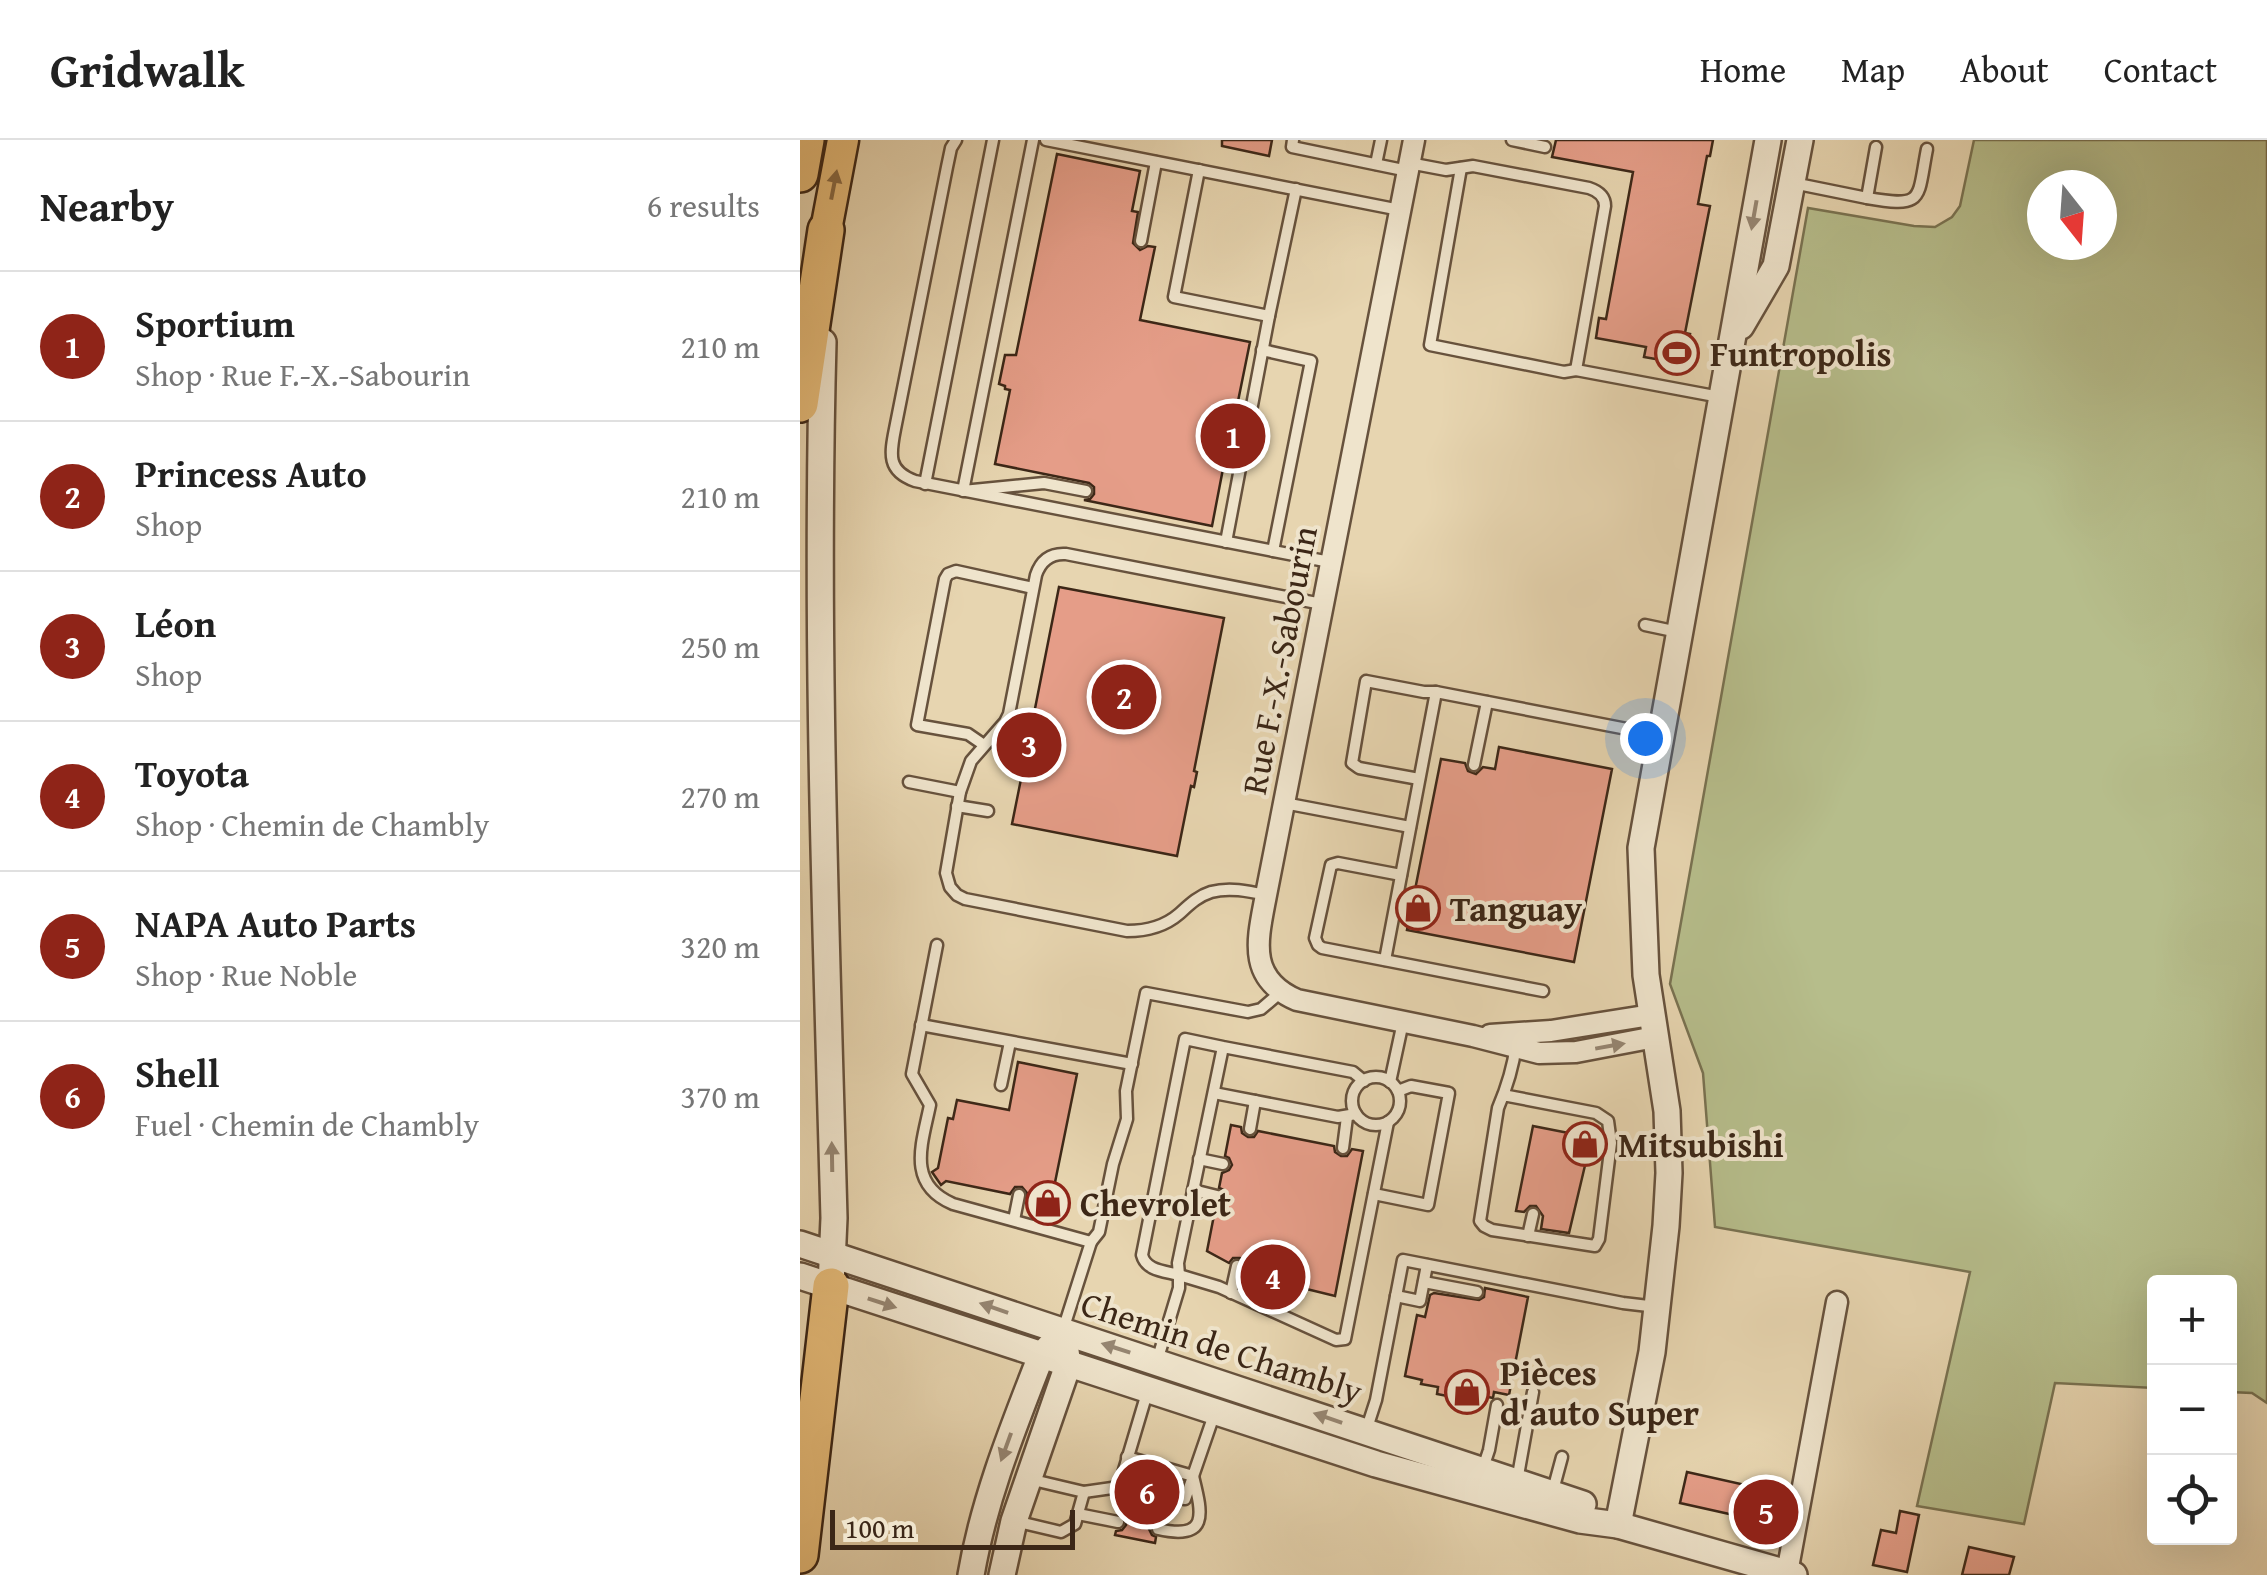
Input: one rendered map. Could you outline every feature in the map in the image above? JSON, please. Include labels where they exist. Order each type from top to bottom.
[{"type":"highway","points":[[800,174],[806,140]]},
{"type":"highway","points":[[800,404],[826,230]]},
{"type":"highway","points":[[800,1555],[821,1272]]},
{"type":"main road","points":[[826,230],[843,140]]},
{"type":"street","name":"Rue F.-X.-Sabourin","points":[[1281,992],[1264,971],[1258,950],[1266,895],[1414,140]]},
{"type":"street","points":[[1618,1524],[1648,1374],[1668,1211],[1670,1152],[1644,959],[1641,848],[1768,140]]},
{"type":"street","points":[[1732,338],[1776,266],[1800,140]]},
{"type":"street","points":[[821,1272],[820,505],[826,230]]},
{"type":"street","points":[[1281,992],[1296,1000],[1516,1041],[1540,1053],[1565,1053],[1653,1026]]},
{"type":"street","name":"Chemin de Chambly","points":[[800,1244],[821,1272],[1041,1356],[1356,1458],[1478,1480]]},
{"type":"street","name":"Chemin de Chambly","points":[[821,1272],[1063,1331],[1366,1431],[1478,1480],[1549,1502],[1584,1505],[1618,1524],[1790,1574]]},
{"type":"street","points":[[1790,1574],[1837,1302]]},
{"type":"street","points":[[971,1575],[985,1509],[1041,1356],[1063,1331]]},
{"type":"street","points":[[1002,1575],[1014,1521],[1068,1365],[1063,1331]]},
{"type":"lane","points":[[956,140],[946,167],[891,451],[897,471],[925,484],[1331,563]]},
{"type":"lane","points":[[925,484],[993,140]]},
{"type":"lane","points":[[963,491],[1033,140]]},
{"type":"lane","points":[[1046,140],[1400,210]]},
{"type":"lane","points":[[1294,140],[1292,147],[1376,164],[1446,170],[1473,166],[1588,188],[1603,197],[1605,206],[1576,370]]},
{"type":"lane","points":[[1376,164],[1381,140]]},
{"type":"lane","points":[[1512,140],[1545,147]]},
{"type":"lane","points":[[1867,198],[1876,147]]},
{"type":"lane","points":[[1792,183],[1899,204],[1920,190],[1927,148]]},
{"type":"lane","points":[[1141,241],[1156,162]]},
{"type":"lane","points":[[1462,168],[1430,345],[1721,398]]},
{"type":"lane","points":[[1199,170],[1174,297],[1269,316]]},
{"type":"lane","points":[[1226,542],[1296,189]]},
{"type":"lane","points":[[1262,350],[1311,360],[1274,551]]},
{"type":"lane","points":[[963,491],[1044,484],[1086,491]]},
{"type":"lane","points":[[1266,895],[1238,890],[1212,892],[1194,900],[1170,922],[1132,931],[965,900],[954,892],[946,878],[946,862],[967,767],[1009,714],[1033,588],[1042,562],[1053,555],[1066,554],[1324,604]]},
{"type":"lane","points":[[984,745],[968,734],[917,725],[945,579],[950,572],[956,572],[1033,588]]},
{"type":"lane","points":[[1644,625],[1679,632]]},
{"type":"lane","points":[[1419,779],[1353,765],[1351,757],[1366,681],[1660,735]]},
{"type":"lane","points":[[1385,960],[1436,692]]},
{"type":"lane","points":[[1474,765],[1487,702]]},
{"type":"lane","points":[[909,782],[960,792]]},
{"type":"lane","points":[[1284,802],[1410,828]]},
{"type":"lane","points":[[957,806],[988,812]]},
{"type":"lane","points":[[1400,875],[1331,864],[1316,938],[1318,945],[1543,991]]},
{"type":"lane","points":[[937,945],[912,1074],[930,1105],[921,1148],[923,1177],[932,1191],[952,1204],[1091,1242]]},
{"type":"lane","points":[[1063,1331],[1091,1242],[1099,1232],[1127,1119],[1126,1092],[1146,993],[1248,1012],[1261,1008],[1281,992]]},
{"type":"lane","points":[[1214,1093],[1351,1115],[1372,1125],[1388,1122],[1400,1106],[1394,1086],[1402,1022]]},
{"type":"lane","points":[[921,1026],[1132,1064]]},
{"type":"lane","points":[[1364,1081],[1354,1072],[1185,1039],[1143,1261],[1150,1267],[1231,1293],[1343,1340],[1348,1334],[1388,1122]]},
{"type":"lane","points":[[1503,1095],[1606,1118],[1611,1143],[1597,1245],[1590,1247],[1486,1228],[1479,1218],[1498,1108],[1503,1095],[1511,1076],[1516,1041]]},
{"type":"lane","points":[[1002,1084],[1010,1042]]},
{"type":"lane","points":[[1157,1362],[1180,1288],[1178,1263],[1223,1046]]},
{"type":"lane","points":[[1343,1148],[1352,1098],[1364,1081],[1380,1078],[1394,1086],[1448,1093],[1428,1204],[1374,1194]]},
{"type":"lane","points":[[1250,1129],[1256,1101]]},
{"type":"lane","points":[[1199,1159],[1224,1164]]},
{"type":"lane","points":[[1193,1190],[1218,1196]]},
{"type":"lane","points":[[1014,1220],[1019,1195]]},
{"type":"lane","points":[[1528,1236],[1533,1214]]},
{"type":"lane","points":[[1356,1458],[1376,1400],[1403,1260],[1658,1307]]},
{"type":"lane","points":[[1396,1296],[1420,1301],[1427,1265]]},
{"type":"lane","points":[[1231,1293],[1237,1266]]},
{"type":"lane","points":[[1424,1282],[1478,1292]]},
{"type":"lane","points":[[1119,1487],[1148,1391]]},
{"type":"lane","points":[[1514,1492],[1533,1392]]},
{"type":"lane","points":[[1478,1480],[1489,1450],[1497,1406]]},
{"type":"lane","points":[[1028,1479],[1084,1492],[1119,1487],[1185,1499],[1214,1412]]},
{"type":"lane","points":[[1549,1502],[1562,1456]]},
{"type":"lane","points":[[1127,1457],[1193,1476]]},
{"type":"lane","points":[[1158,1529],[1182,1532],[1200,1520],[1202,1512],[1193,1476]]},
{"type":"lane","points":[[1014,1521],[1061,1532],[1075,1524],[1084,1492]]},
{"type":"lane","points":[[1078,1514],[1118,1522]]},
{"type":"green space","points":[[1974,140],[2267,140],[2267,1403],[2252,1393],[2237,1392],[2237,1275],[2147,1275],[2147,1388],[2055,1383],[2024,1524],[1917,1506],[1970,1272],[1715,1227],[1703,1073],[1670,984],[1808,208],[1914,226],[1935,227],[1952,217],[1960,206]]},
{"type":"building","points":[[1222,140],[1272,140],[1269,156],[1222,146]]},
{"type":"building","points":[[1556,140],[1713,140],[1698,204],[1710,206],[1685,333],[1690,334],[1684,364],[1644,357],[1646,347],[1596,338],[1599,318],[1606,319],[1633,172],[1552,157]]},
{"type":"building","points":[[1057,154],[1140,171],[1132,211],[1138,212],[1133,243],[1140,250],[1155,247],[1140,320],[1250,342],[1234,421],[1240,422],[1235,449],[1227,448],[1212,526],[1084,500],[1094,494],[1089,483],[995,464],[1010,390],[999,384],[1005,355],[1016,355]]},
{"type":"building","points":[[1059,587],[1224,618],[1194,771],[1197,772],[1177,856],[1012,824],[1026,754],[1025,738],[1029,739]]},
{"type":"building","points":[[1499,747],[1612,769],[1574,962],[1407,930],[1441,759],[1465,763],[1468,771],[1476,774],[1483,767],[1495,769]]},
{"type":"building","points":[[1018,1062],[1077,1074],[1050,1207],[1027,1202],[1022,1187],[1015,1187],[1010,1194],[946,1181],[941,1185],[932,1172],[938,1168],[948,1118],[953,1119],[957,1100],[1009,1110]]},
{"type":"building","points":[[1231,1125],[1241,1127],[1248,1137],[1254,1137],[1258,1131],[1334,1146],[1341,1156],[1347,1156],[1352,1149],[1363,1151],[1335,1296],[1278,1282],[1245,1269],[1240,1258],[1229,1263],[1207,1251],[1216,1205],[1226,1197],[1219,1188],[1222,1173],[1232,1165],[1225,1156]]},
{"type":"building","points":[[1533,1126],[1594,1138],[1569,1233],[1541,1229],[1543,1216],[1536,1206],[1516,1211]]},
{"type":"building","points":[[1485,1288],[1528,1297],[1509,1395],[1494,1392],[1493,1398],[1474,1394],[1473,1401],[1437,1394],[1438,1387],[1405,1376],[1417,1315],[1425,1317],[1430,1295],[1479,1300],[1484,1297]]},
{"type":"building","points":[[1687,1472],[1781,1493],[1774,1524],[1680,1503]]},
{"type":"building","points":[[1140,1500],[1161,1504],[1160,1520],[1149,1529],[1156,1537],[1155,1543],[1115,1535],[1126,1525],[1123,1515],[1136,1518]]},
{"type":"building","points":[[1900,1511],[1919,1515],[1907,1572],[1873,1565],[1881,1530],[1896,1533]]},
{"type":"building","points":[[1969,1547],[2014,1557],[2009,1575],[1962,1575]]},
{"type":"place","name":"Funtropolis","points":[[1677,353]]},
{"type":"place","name":"Sportium","points":[[1233,436]]},
{"type":"place","name":"Princess Auto","points":[[1124,697]]},
{"type":"place","name":"Léon","points":[[1029,745]]},
{"type":"place","name":"Tanguay","points":[[1418,908]]},
{"type":"place","name":"Mitsubishi","points":[[1585,1144]]},
{"type":"place","name":"Chevrolet","points":[[1048,1203]]},
{"type":"place","name":"Toyota","points":[[1273,1277]]},
{"type":"place","name":"Pièces d'auto Super","points":[[1467,1392]]},
{"type":"place","name":"Shell","points":[[1147,1492]]},
{"type":"place","name":"NAPA Auto Parts","points":[[1766,1512]]}]
